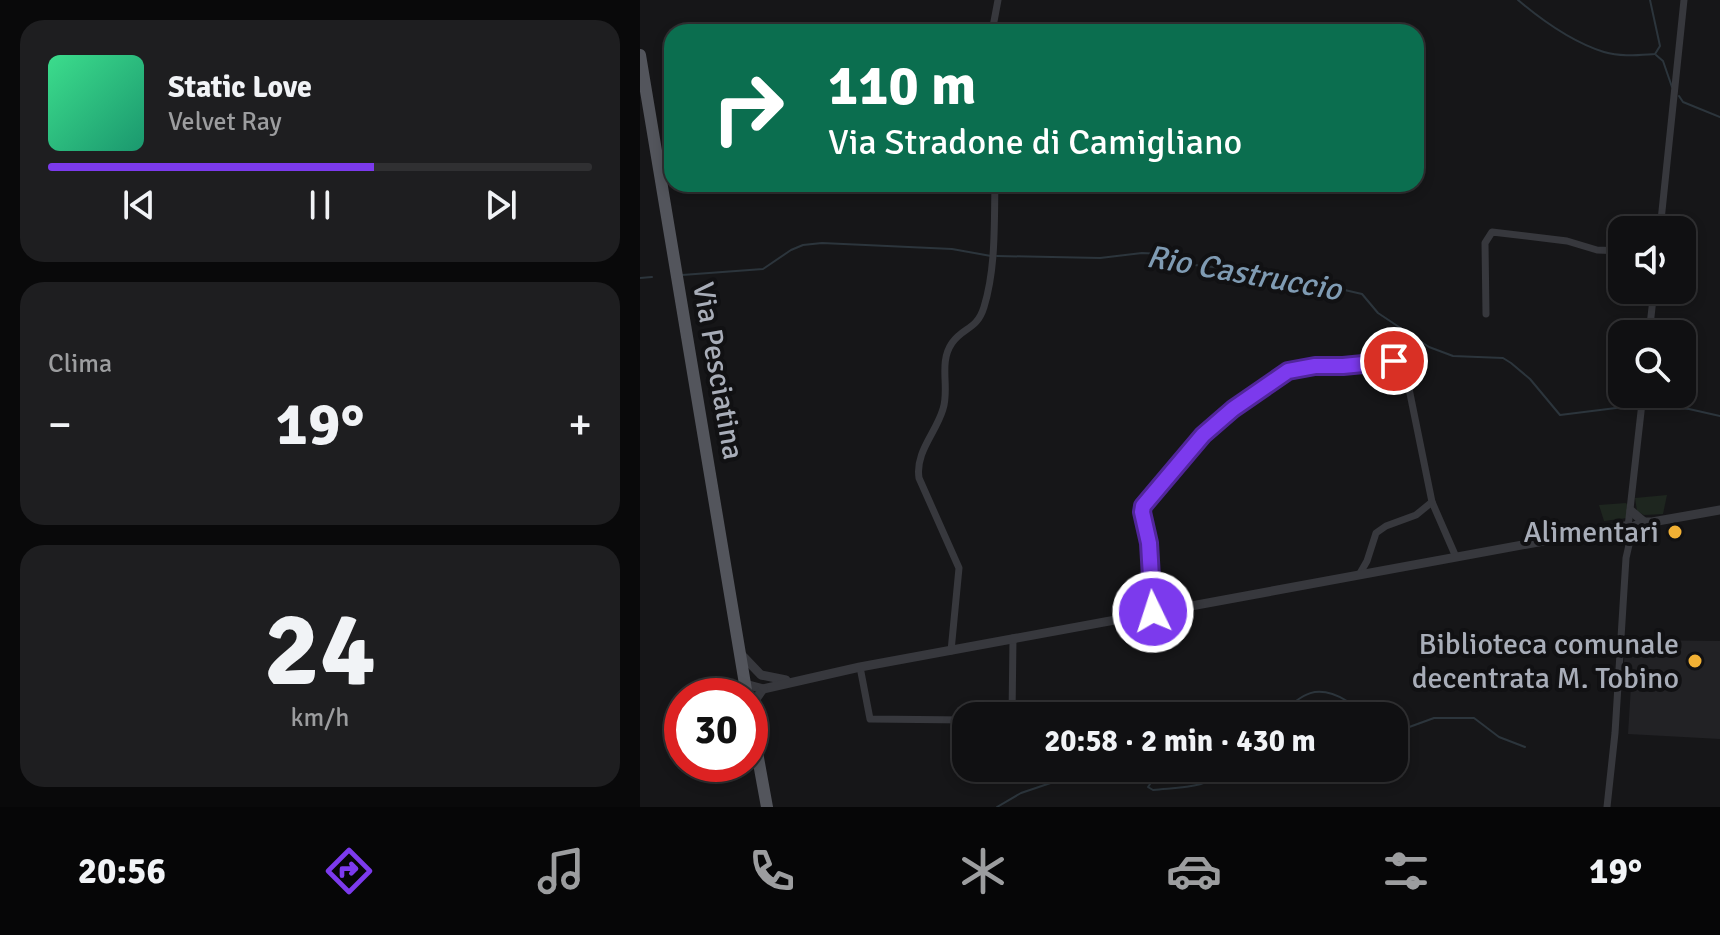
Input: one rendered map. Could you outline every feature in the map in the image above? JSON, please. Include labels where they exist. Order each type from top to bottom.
[{"type":"main road","name":"Via Pesciatina","points":[[640,55],[744,678]]},
{"type":"main road","points":[[763,782],[767,807]]},
{"type":"street","points":[[994,24],[998,0]]},
{"type":"street","points":[[1661,216],[1684,0]]},
{"type":"street","points":[[951,651],[959,568],[920,483],[918,465],[943,411],[946,398],[944,371],[950,345],[979,322],[987,299],[993,251],[995,192]]},
{"type":"street","points":[[1486,314],[1485,243],[1492,232],[1567,241],[1608,250]]},
{"type":"street","points":[[1153,612],[1149,543],[1143,506],[1203,435],[1233,409],[1288,371],[1315,366],[1394,361],[1404,364],[1432,502],[1456,557]]},
{"type":"street","points":[[1607,807],[1615,736],[1627,532],[1641,408]]},
{"type":"street","points":[[1359,575],[1376,533],[1416,515],[1432,502]]},
{"type":"street","points":[[768,687],[860,667],[1456,557],[1602,531],[1627,532],[1648,522],[1720,510]]},
{"type":"street","points":[[1631,511],[1648,522]]},
{"type":"street","points":[[1012,702],[1013,638]]},
{"type":"street","points":[[739,651],[761,675],[789,681]]},
{"type":"street","points":[[860,667],[870,719],[952,720]]},
{"type":"street","points":[[758,678],[761,675]]},
{"type":"shaded area","points":[[1667,495],[1663,514],[1644,515],[1637,511],[1635,498]]},
{"type":"shaded area","points":[[1626,503],[1627,518],[1604,521],[1599,505]]},
{"type":"shaded area","points":[[1634,640],[1720,641],[1720,739],[1628,734],[1631,686],[1622,685],[1625,650],[1633,650]]},
{"type":"waterway","points":[[1518,0],[1570,37],[1617,55],[1655,54],[1660,46],[1650,0]]},
{"type":"waterway","points":[[1656,55],[1663,61],[1672,87]]},
{"type":"waterway","points":[[1679,96],[1683,102],[1720,117]]},
{"type":"waterway","name":"Rio Castruccio","points":[[682,275],[763,269],[791,250],[822,243],[952,249],[991,256]]},
{"type":"waterway","name":"Rio Castruccio","points":[[997,256],[1100,258],[1163,254],[1194,265],[1271,273],[1362,294],[1378,313],[1429,347],[1453,356],[1503,358],[1530,379],[1560,415],[1616,408]]},
{"type":"waterway","name":"Rio Castruccio","points":[[640,278],[652,277]]},
{"type":"waterway","name":"Rio Castruccio","points":[[1678,408],[1720,416]]},
{"type":"waterway","points":[[1294,702],[1318,692],[1349,702]]},
{"type":"waterway","points":[[1408,727],[1434,718],[1474,718],[1499,737],[1525,747]]},
{"type":"waterway","points":[[997,807],[1021,793],[1054,782]]},
{"type":"waterway","points":[[1151,782],[1148,787],[1153,790],[1206,782]]},
{"type":"place","name":"Alimentari","points":[[1675,532]]},
{"type":"place","name":"Biblioteca comunale decentrata M. Tobino","points":[[1695,661]]},
{"type":"route","points":[[1153,612],[1149,543],[1143,506],[1203,435],[1233,409],[1288,371],[1315,366],[1394,361]]}]
